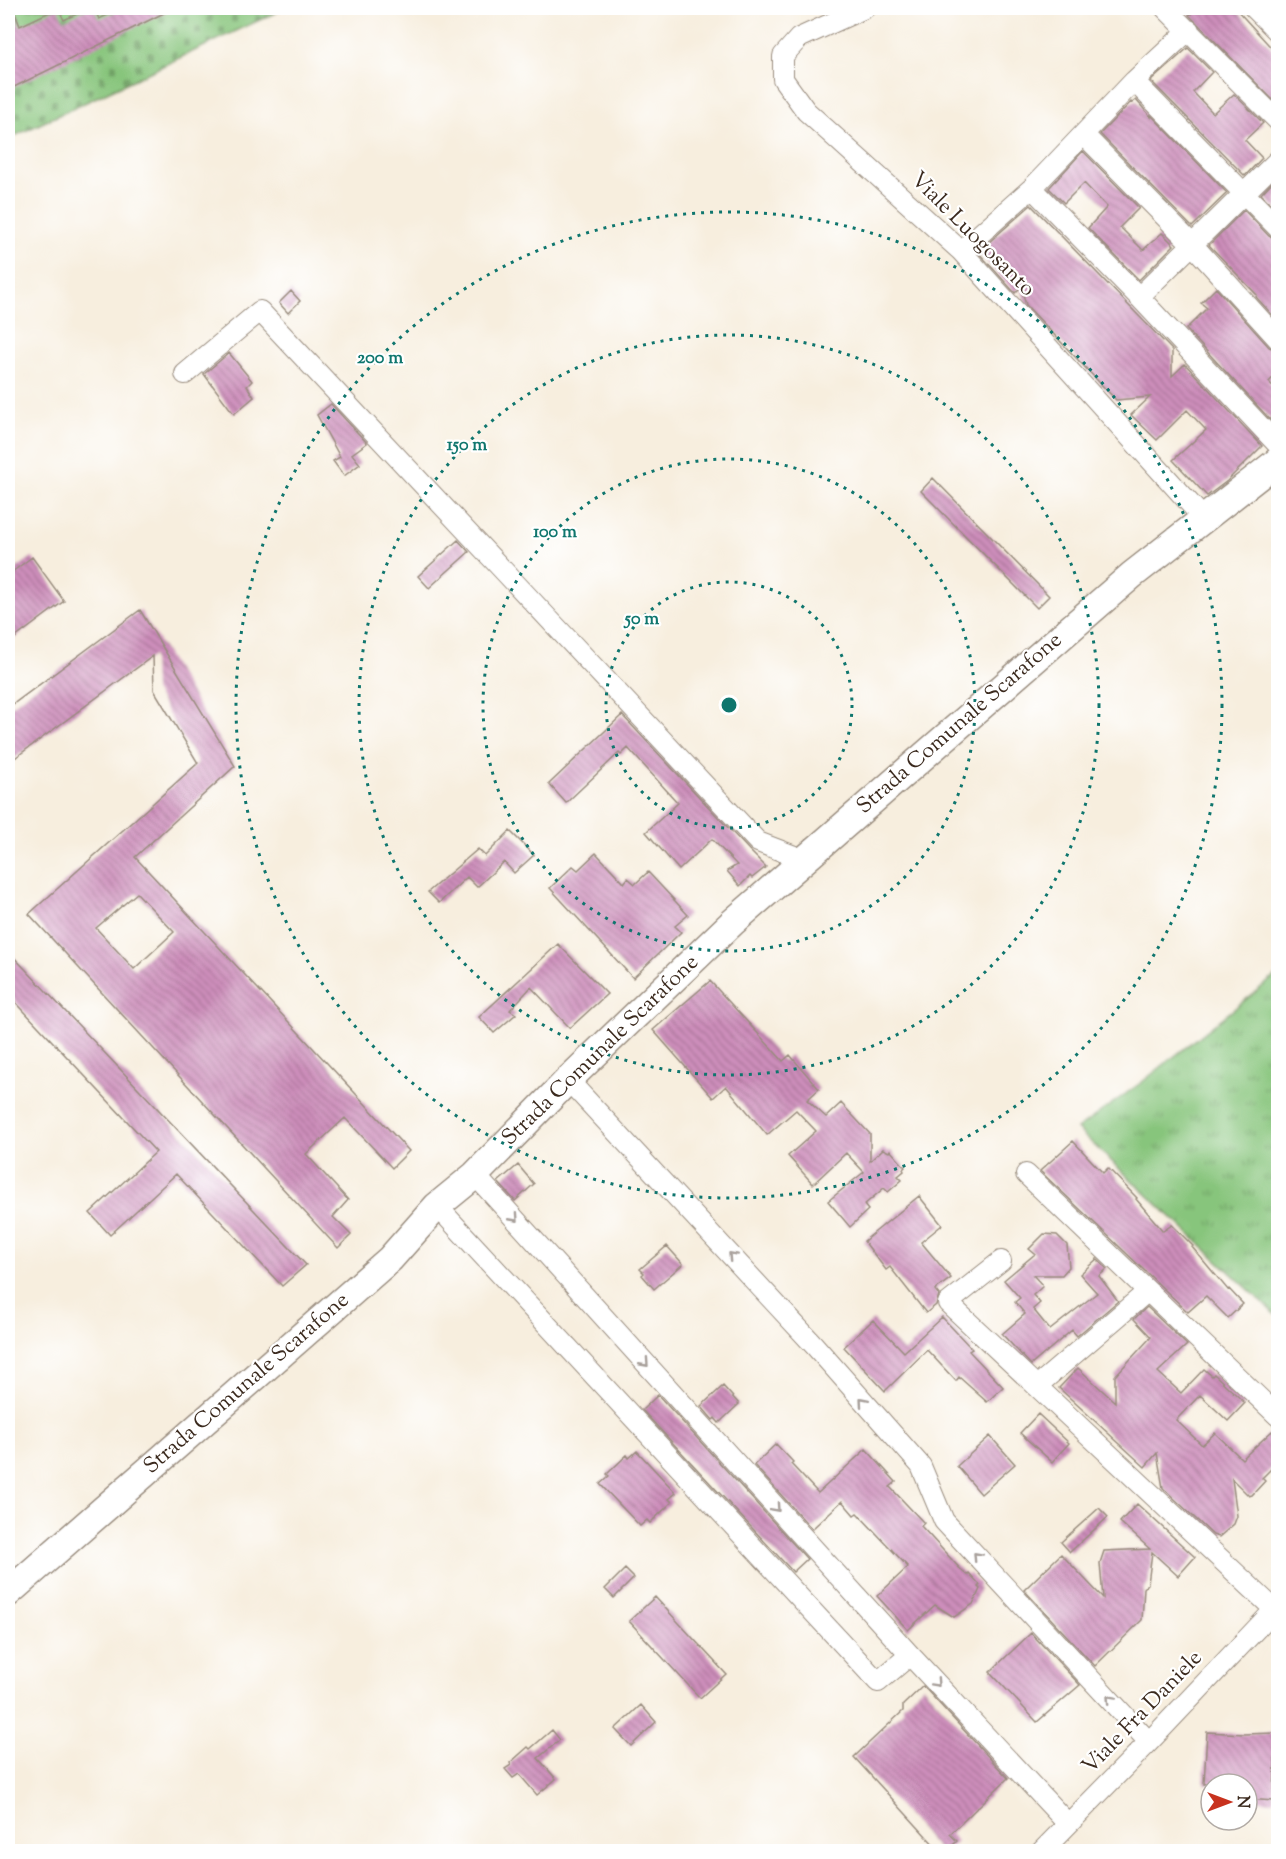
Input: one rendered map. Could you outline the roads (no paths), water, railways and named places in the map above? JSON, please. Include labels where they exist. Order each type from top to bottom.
[{"type":"street","name":"Viale Luogosanto","points":[[865,8],[799,38],[783,56],[783,79],[806,111],[961,251],[1204,519]]},
{"type":"street","points":[[1165,8],[1278,121]]},
{"type":"street","points":[[1254,8],[1278,32]]},
{"type":"street","points":[[961,251],[1032,188],[1134,81],[1189,30]]},
{"type":"street","points":[[1134,81],[1278,228]]},
{"type":"street","points":[[1084,135],[1192,244],[1278,339]]},
{"type":"street","points":[[1139,297],[1278,160]]},
{"type":"street","points":[[1032,188],[1139,297],[1278,445]]},
{"type":"street","points":[[185,374],[261,311],[758,842],[805,860]]},
{"type":"street","name":"Strada Comunale Scarafone","points":[[8,1593],[390,1259],[437,1206],[475,1175],[568,1080],[733,922],[1132,575],[1278,461]]},
{"type":"street","points":[[568,1080],[806,1336],[921,1466],[944,1521],[1149,1742]]},
{"type":"street","points":[[1026,1174],[1278,1416]]},
{"type":"street","points":[[475,1175],[910,1655],[1068,1824]]},
{"type":"street","points":[[437,1206],[878,1682],[910,1655]]},
{"type":"street","points":[[1001,1261],[948,1303],[1277,1608]]},
{"type":"street","points":[[1037,1386],[1148,1291]]},
{"type":"street","name":"Viale Fra Daniele","points":[[1041,1851],[1277,1608]]}]
